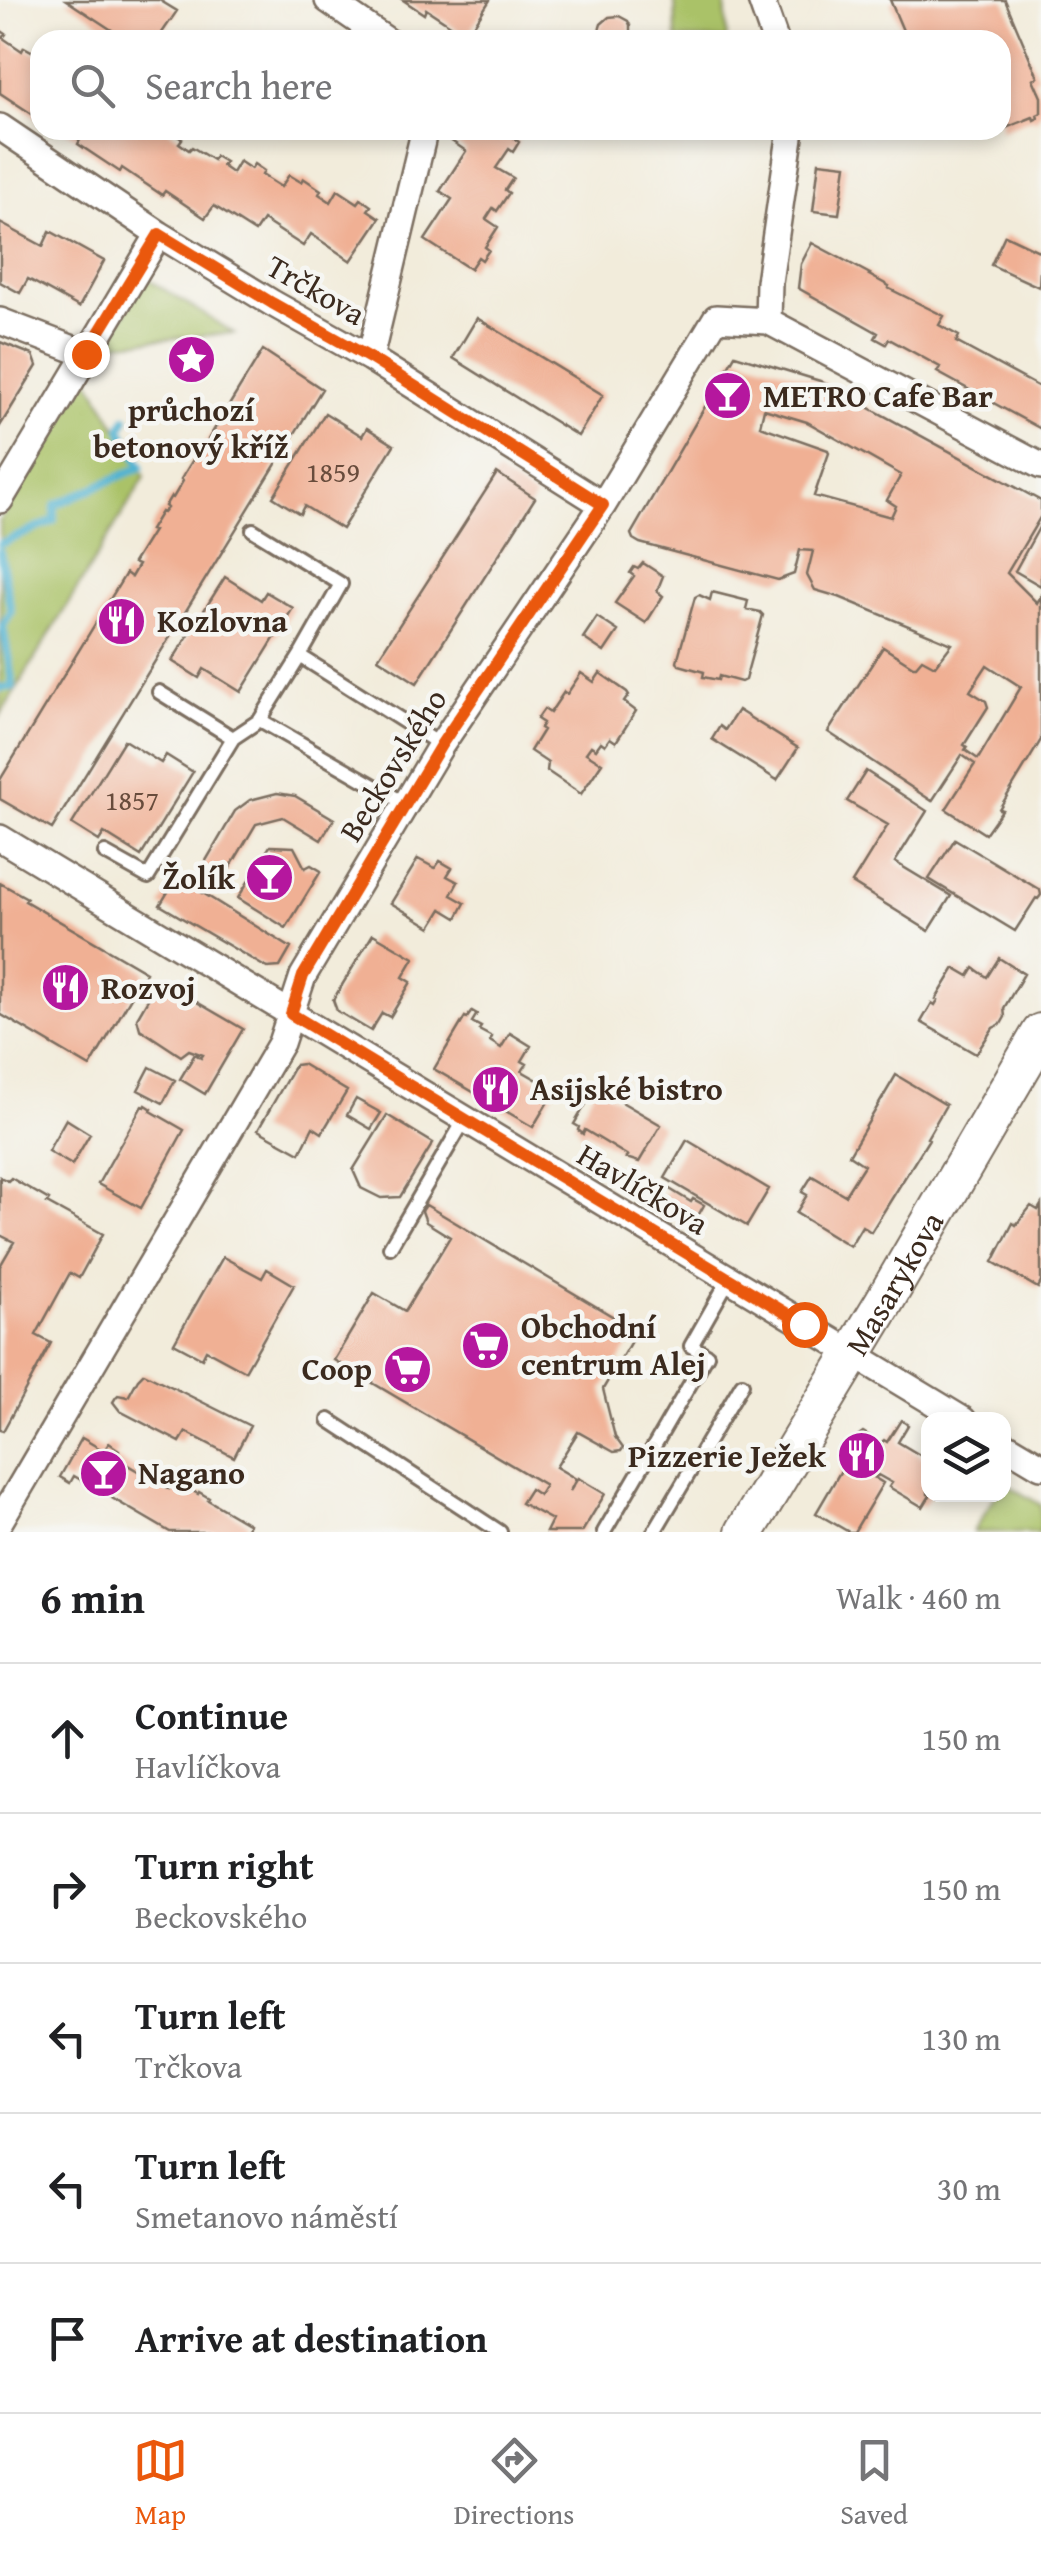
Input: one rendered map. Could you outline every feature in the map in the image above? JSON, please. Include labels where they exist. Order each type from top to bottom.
[{"type":"main road","name":"Masarykova","points":[[745,1532],[1041,1032]]},
{"type":"street","points":[[328,0],[372,30]]},
{"type":"street","points":[[760,0],[770,30]]},
{"type":"street","name":"Trčkova","points":[[0,127],[159,234],[370,358],[603,505]]},
{"type":"street","points":[[370,358],[422,140]]},
{"type":"street","points":[[768,321],[769,282],[790,140]]},
{"type":"street","points":[[0,500],[159,234]]},
{"type":"street","name":"Beckovského","points":[[0,1521],[276,1051],[303,976],[441,745],[603,505],[716,318],[768,321],[1041,466]]},
{"type":"street","points":[[0,321],[86,354]]},
{"type":"street","name":"Havlíčkova","points":[[0,838],[950,1412]]},
{"type":"street","points":[[1011,1448],[1041,1466]]},
{"type":"lane","points":[[105,853],[148,877],[234,738],[260,720],[342,584],[253,530]]},
{"type":"lane","points":[[300,656],[441,745]]},
{"type":"lane","points":[[158,692],[234,738]]},
{"type":"lane","points":[[260,720],[406,804]]},
{"type":"lane","points":[[390,1247],[465,1120]]},
{"type":"lane","points":[[604,1532],[707,1355],[691,1346],[729,1279]]},
{"type":"lane","points":[[654,1532],[742,1384]]},
{"type":"lane","points":[[329,1420],[500,1532]]},
{"type":"green space","points":[[675,0],[725,0],[727,30],[676,30]]},
{"type":"green space","points":[[146,278],[234,333],[106,344]]},
{"type":"green space","points":[[87,375],[145,477],[0,716],[0,520]]},
{"type":"green space","points":[[1011,1487],[1041,1505],[1041,1532],[973,1532],[992,1502],[1011,1502]]},
{"type":"building","points":[[66,0],[159,0],[177,11],[164,30],[112,30]]},
{"type":"building","points":[[403,0],[490,0],[471,30],[458,30],[426,9],[424,14]]},
{"type":"building","points":[[890,0],[1005,0],[1038,77],[1033,79],[1041,97],[1038,118],[1011,126],[1011,30],[903,30]]},
{"type":"building","points":[[619,16],[628,21],[630,30],[599,30],[609,17]]},
{"type":"building","points":[[0,30],[6,34],[3,38],[22,51],[24,47],[30,50],[30,113],[0,93]]},
{"type":"building","points":[[80,140],[181,140],[179,143],[189,150],[192,147],[213,160],[215,156],[225,162],[222,166],[232,173],[239,161],[251,169],[254,164],[264,171],[262,175],[281,187],[289,175],[301,182],[303,178],[331,202],[338,190],[358,203],[361,199],[380,218],[351,261],[311,234],[303,246],[263,220],[255,232],[214,206],[205,218],[165,191],[162,195],[78,144]]},
{"type":"building","points":[[450,140],[519,142],[496,168],[513,178],[505,190],[509,193],[486,219],[498,227],[485,247],[489,250],[470,269],[425,240],[452,199],[440,191],[466,151]]},
{"type":"building","points":[[819,162],[846,165],[839,214],[813,211]]},
{"type":"building","points":[[0,223],[43,246],[50,231],[104,261],[79,307],[28,279],[20,293],[0,282]]},
{"type":"building","points":[[1005,235],[1041,252],[1039,287],[991,265]]},
{"type":"building","points":[[812,243],[944,316],[939,325],[959,336],[956,342],[1041,388],[1041,429],[937,372],[940,367],[889,339],[886,344],[875,338],[878,333],[798,288],[801,264]]},
{"type":"building","points":[[477,318],[603,395],[578,436],[453,358]]},
{"type":"building","points":[[0,342],[33,355],[37,366],[0,426]]},
{"type":"building","points":[[263,350],[322,389],[52,829],[0,799],[0,780],[126,573],[131,577],[138,565],[133,563],[153,531],[150,530]]},
{"type":"building","points":[[735,355],[820,381],[1041,501],[1041,516],[1007,573],[1037,603],[1041,596],[1041,740],[985,834],[946,809],[975,764],[962,755],[932,801],[828,732],[883,647],[913,666],[922,659],[935,666],[952,644],[815,590],[807,575],[813,551],[800,550],[794,574],[778,580],[640,543],[631,534]],"holes":[[[764,409],[807,422],[901,475],[887,500],[896,506],[891,517],[814,496],[828,450],[760,426]],[[987,665],[1021,687],[978,759],[964,745],[988,707],[986,701],[970,691]]]},
{"type":"building","points":[[325,413],[362,436],[367,428],[394,445],[342,529],[304,506],[300,514],[273,497]]},
{"type":"building","points":[[497,473],[535,498],[417,683],[378,658]]},
{"type":"building","points":[[1041,524],[1041,586],[1015,571]]},
{"type":"building","points":[[643,563],[663,576],[657,591],[663,596],[646,623],[615,603],[634,576],[630,573],[634,567],[638,569]]},
{"type":"building","points":[[225,577],[261,600],[266,592],[293,608],[241,692],[204,669],[199,678],[172,661]]},
{"type":"building","points":[[712,592],[748,601],[746,609],[763,615],[745,680],[741,682],[719,676],[718,680],[703,677],[704,672],[677,661],[695,597],[710,600]]},
{"type":"building","points":[[597,617],[618,631],[604,652],[583,638]]},
{"type":"building","points":[[581,673],[594,682],[600,673],[627,692],[624,702],[636,711],[616,742],[610,738],[596,749],[591,746],[586,753],[602,763],[581,794],[547,771],[548,763],[530,751],[543,730],[543,723],[537,719],[544,709],[550,713]]},
{"type":"building","points":[[738,710],[798,748],[777,780],[712,739],[720,726],[725,730]]},
{"type":"building","points":[[124,740],[161,763],[166,755],[193,772],[141,856],[104,833],[99,841],[72,824]]},
{"type":"building","points":[[866,771],[927,811],[895,862],[951,896],[929,931],[852,883],[888,825],[847,801]]},
{"type":"building","points":[[277,793],[295,796],[334,819],[321,840],[283,817],[256,824],[218,888],[197,876],[235,811],[250,800]]},
{"type":"building","points":[[955,839],[1040,890],[1041,895],[1015,931],[929,879]]},
{"type":"building","points":[[270,846],[294,847],[305,868],[311,865],[321,871],[286,928],[238,898]]},
{"type":"building","points":[[418,859],[435,868],[440,861],[452,868],[447,876],[458,882],[451,895],[465,903],[457,918],[442,909],[431,927],[391,903]]},
{"type":"building","points":[[177,877],[291,948],[280,967],[267,968],[160,905]]},
{"type":"building","points":[[0,883],[146,972],[90,1067],[0,1014]]},
{"type":"building","points":[[373,934],[414,958],[403,977],[411,982],[390,1017],[382,1013],[371,1031],[337,1011],[333,1000]]},
{"type":"building","points":[[999,958],[1024,974],[1004,1008],[1001,1024],[993,1028],[976,1054],[921,1022],[955,968],[969,976],[974,968],[987,977]]},
{"type":"building","points":[[159,980],[243,1029],[205,1094],[180,1079],[195,1054],[201,1058],[203,1055],[189,1050],[181,1056],[140,1029],[137,1018]]},
{"type":"building","points":[[472,1011],[477,1014],[472,1022],[501,1048],[510,1033],[531,1046],[522,1061],[527,1064],[522,1071],[555,1090],[533,1127],[434,1069]]},
{"type":"building","points":[[302,1064],[347,1091],[322,1133],[313,1127],[300,1153],[258,1130],[295,1065]]},
{"type":"building","points":[[150,1067],[175,1080],[163,1103],[138,1090]]},
{"type":"building","points":[[896,1075],[946,1105],[871,1232],[862,1226],[850,1246],[796,1213],[812,1176],[845,1195],[864,1165],[849,1155]]},
{"type":"building","points":[[596,1087],[661,1125],[639,1162],[626,1158],[585,1130],[583,1134],[574,1124]]},
{"type":"building","points":[[356,1099],[381,1113],[371,1129],[347,1115]]},
{"type":"building","points":[[146,1105],[184,1130],[141,1208],[98,1184]]},
{"type":"building","points":[[387,1115],[433,1143],[400,1197],[381,1198],[361,1188],[353,1170]]},
{"type":"building","points":[[66,1119],[90,1134],[72,1165],[48,1151]]},
{"type":"building","points":[[687,1140],[769,1189],[747,1226],[665,1178]]},
{"type":"building","points":[[0,1177],[8,1181],[11,1178],[103,1234],[79,1278],[70,1273],[36,1335],[51,1343],[3,1431],[0,1266],[14,1242],[0,1235]]},
{"type":"building","points":[[668,1188],[704,1205],[694,1223],[659,1202]]},
{"type":"building","name":"Obchodní centrum Alej","points":[[426,1205],[637,1331],[603,1389],[615,1437],[623,1448],[614,1452],[578,1432],[556,1467],[576,1479],[570,1491],[578,1478],[605,1494],[582,1532],[546,1532],[552,1520],[521,1503],[530,1489],[539,1495],[545,1485],[334,1360],[374,1293],[405,1311],[450,1237],[426,1222],[422,1211]]},
{"type":"building","points":[[1041,1205],[1038,1288],[993,1262],[1013,1223],[1016,1225],[1031,1206],[1038,1210]]},
{"type":"building","points":[[223,1257],[262,1278],[267,1269],[294,1285],[245,1371],[206,1350],[202,1358],[174,1343]]},
{"type":"building","points":[[144,1373],[250,1426],[234,1457],[186,1432],[180,1442],[120,1411],[113,1402],[116,1397],[128,1397]]},
{"type":"building","points":[[901,1420],[908,1425],[898,1442],[921,1456],[921,1502],[926,1502],[923,1507],[889,1487],[892,1483],[878,1475],[875,1478],[883,1483],[854,1532],[816,1513],[859,1435],[863,1432],[881,1443],[887,1442]]},
{"type":"building","points":[[82,1438],[104,1451],[109,1443],[119,1450],[114,1457],[169,1489],[174,1480],[199,1492],[249,1524],[245,1532],[170,1532],[74,1476],[70,1483],[60,1477]]},
{"type":"waterway","points":[[0,544],[54,521],[55,505],[141,467],[121,429],[126,418]]},
{"type":"waterway","points":[[0,552],[11,611],[3,626],[13,687],[0,688]]},
{"type":"place","name":"průchozí betonový kříž","points":[[191,360]]},
{"type":"place","name":"METRO Cafe Bar","points":[[728,396]]},
{"type":"place","name":"Kozlovna","points":[[122,621]]},
{"type":"place","name":"Žolík","points":[[270,878]]},
{"type":"place","name":"Rozvoj","points":[[66,988]]},
{"type":"place","name":"Asijské bistro","points":[[495,1089]]},
{"type":"place","name":"Obchodní centrum Alej","points":[[486,1345]]},
{"type":"place","name":"Coop","points":[[407,1369]]},
{"type":"place","name":"Pizzerie Ježek","points":[[861,1456]]},
{"type":"place","name":"Nagano","points":[[103,1473]]},
{"type":"route","points":[[86,354],[159,234],[370,358],[603,505],[441,745],[303,976],[291,1014],[804,1324]]}]
